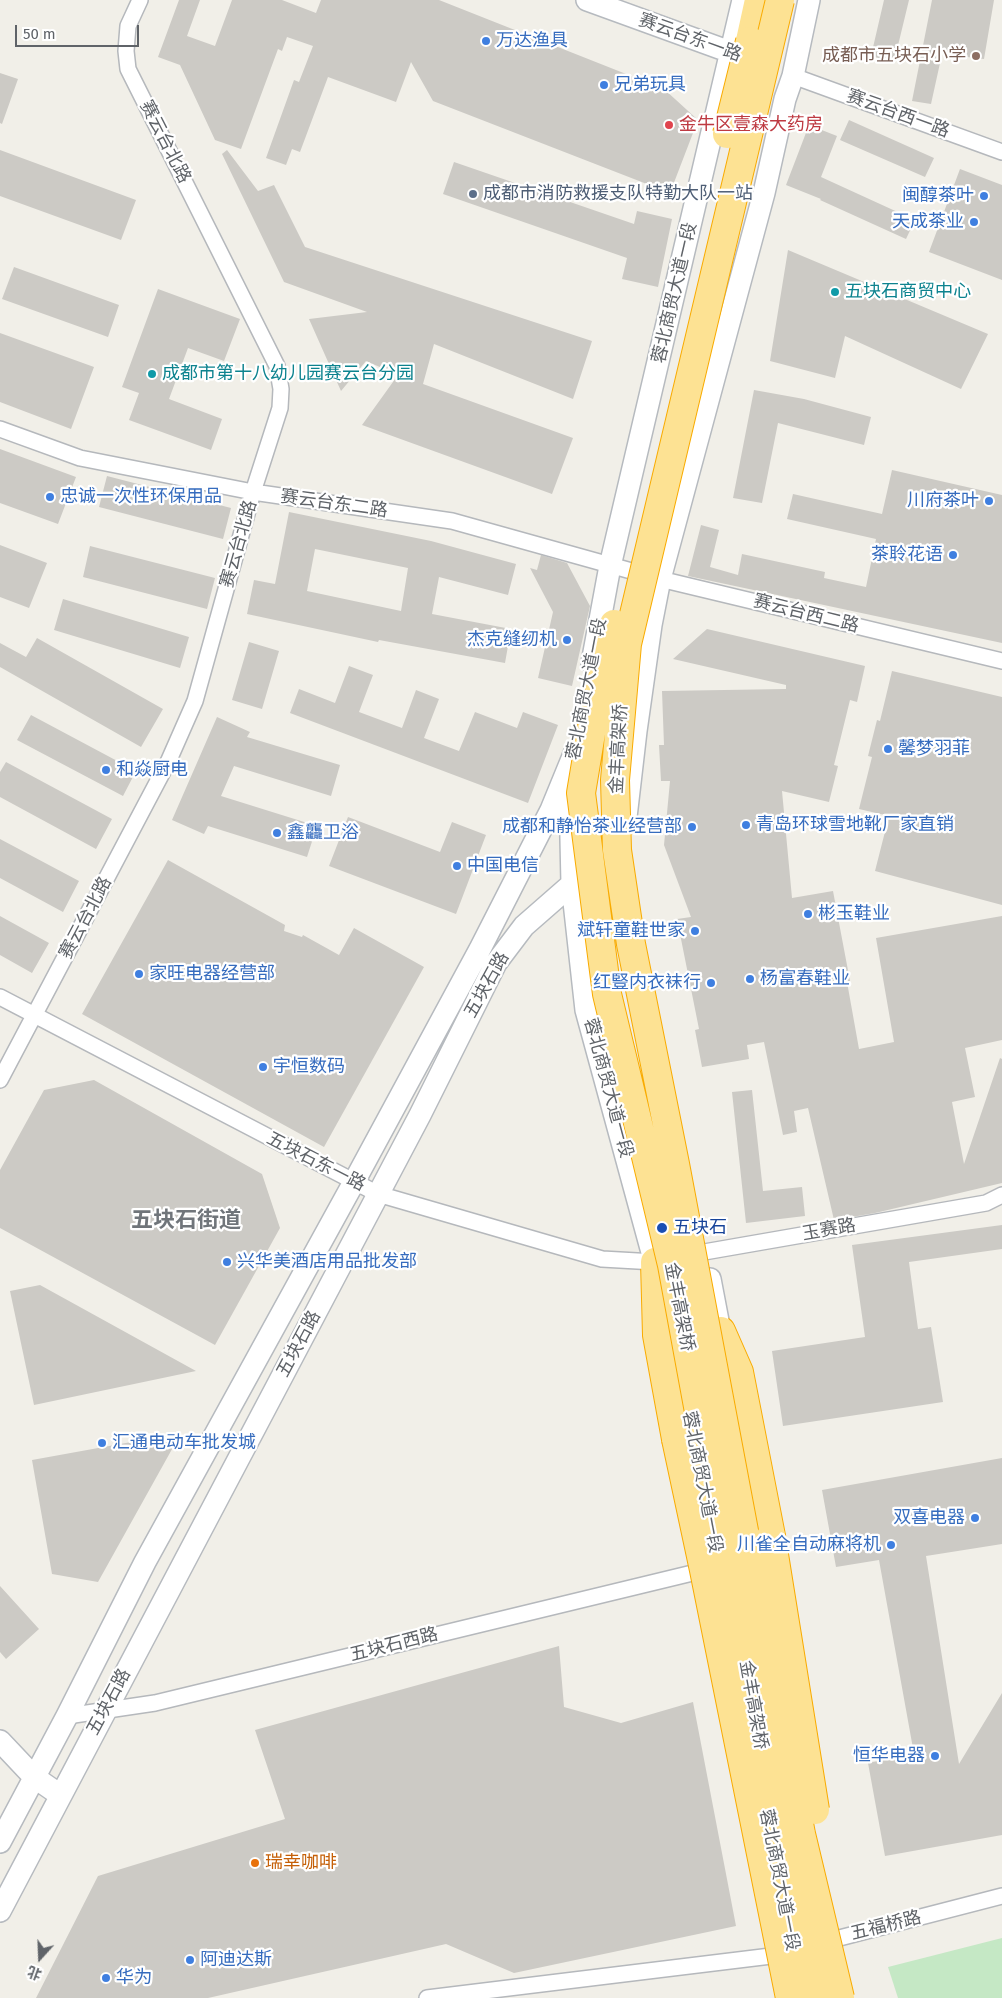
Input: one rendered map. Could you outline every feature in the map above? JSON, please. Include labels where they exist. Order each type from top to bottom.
[{"type":"highway","points":[[636,566],[740,47],[759,0]]},
{"type":"highway","name":"蓉北商贸大道一段","points":[[636,566],[780,0]]},
{"type":"highway","name":"金丰高架桥","points":[[636,566],[592,727],[581,793],[582,803],[607,994],[672,1265],[769,1793],[812,1998]]},
{"type":"highway","name":"金丰高架桥","points":[[636,566],[622,691],[615,780],[617,850],[631,944],[675,1164],[802,1834],[840,1998]]},
{"type":"highway","points":[[655,1262],[657,1335],[676,1439],[790,1998]]},
{"type":"highway","points":[[720,1331],[739,1372],[771,1536],[819,1830],[854,1998]]},
{"type":"main road","name":"赛云台东一路","points":[[587,0],[740,47],[793,76]]},
{"type":"main road","points":[[740,47],[743,0]]},
{"type":"main road","name":"蓉北商贸大道一段","points":[[806,1998],[793,1950],[690,1423],[655,1262],[586,1010],[572,884],[570,782],[574,754],[636,566],[764,193],[785,99],[793,76],[809,0]]},
{"type":"main road","name":"蓉北商贸大道一段","points":[[636,566],[651,625],[623,843],[720,1331],[753,1534],[829,1941]]},
{"type":"main road","name":"五块石路","points":[[0,1842],[67,1716],[145,1562],[480,949],[551,810],[574,754]]},
{"type":"main road","name":"五块石路","points":[[0,1911],[420,1115],[496,963],[524,926],[572,884],[600,847],[628,799]]},
{"type":"main road","points":[[0,1740],[34,1777],[60,1795]]},
{"type":"street","name":"赛云台北路","points":[[0,1080],[169,760],[195,701],[253,492],[280,408],[281,389],[277,366],[128,69],[126,51],[128,26],[140,0]]},
{"type":"street","name":"赛云台西一路","points":[[793,76],[1002,152]]},
{"type":"street","name":"赛云台东二路","points":[[0,429],[80,458],[253,492],[452,521],[636,566]]},
{"type":"street","name":"赛云台西二路","points":[[636,566],[1002,661]]},
{"type":"street","name":"五块石东一路","points":[[0,998],[378,1194],[602,1259],[655,1262]]},
{"type":"street","name":"玉赛路","points":[[655,1262],[986,1203],[1002,1195]]},
{"type":"street","name":"五块石西路","points":[[67,1716],[155,1703],[718,1566]]},
{"type":"street","name":"五福桥路","points":[[427,1998],[771,1956],[1002,1896]]},
{"type":"street","name":"蓉北商贸大道一段","points":[[829,1941],[846,1998]]},
{"type":"green space","points":[[1002,1938],[1002,1998],[898,1998],[888,1967]]},
{"type":"building","points":[[179,0],[200,0],[187,36],[215,46],[232,0],[282,0],[316,13],[321,0],[439,0],[664,89],[698,120],[670,193],[433,101],[411,62],[396,102],[328,77],[300,152],[292,149],[286,165],[266,158],[294,80],[299,82],[313,46],[287,37],[282,51],[278,49],[241,149],[215,140],[180,65],[158,57]]},
{"type":"building","points":[[884,0],[909,0],[894,62],[871,56]]},
{"type":"building","points":[[932,0],[994,0],[984,59],[942,54],[931,104],[912,101]]},
{"type":"building","points":[[0,73],[18,79],[2,124],[0,123]]},
{"type":"building","points":[[849,120],[934,158],[925,177],[840,140]]},
{"type":"building","points":[[809,125],[837,136],[821,177],[915,220],[906,239],[821,199],[786,185]]},
{"type":"building","points":[[0,150],[136,200],[121,240],[0,196]]},
{"type":"building","points":[[227,150],[258,191],[274,185],[305,247],[592,341],[573,399],[434,344],[423,384],[573,438],[552,494],[362,425],[398,375],[366,361],[341,391],[309,319],[367,312],[284,282],[222,154]]},
{"type":"building","points":[[454,162],[634,224],[637,211],[672,219],[658,287],[622,279],[627,258],[443,194]]},
{"type":"building","points":[[960,169],[1002,185],[1002,280],[929,252]]},
{"type":"building","name":"五块石商贸中心","points":[[788,250],[988,334],[961,389],[845,336],[835,378],[770,361]]},
{"type":"building","points":[[14,267],[119,305],[108,337],[2,299]]},
{"type":"building","name":"成都市第十八幼儿园赛云台分园","points":[[158,289],[240,319],[224,361],[188,348],[169,399],[222,419],[211,450],[129,420],[139,393],[122,387]]},
{"type":"building","points":[[0,333],[94,367],[71,429],[0,402]]},
{"type":"building","points":[[754,390],[804,399],[871,417],[864,445],[778,423],[762,503],[733,498]]},
{"type":"building","points":[[0,449],[76,477],[58,524],[0,503]]},
{"type":"building","points":[[892,470],[1002,495],[1002,643],[688,576],[701,525],[719,530],[710,567],[738,575],[742,554],[825,572],[824,578],[866,587],[876,539],[787,519],[793,494],[882,514]]},
{"type":"building","points":[[107,476],[231,508],[223,539],[99,507]]},
{"type":"building","points":[[289,512],[431,541],[516,564],[508,595],[439,577],[432,614],[511,629],[505,663],[379,640],[378,642],[247,614],[254,580],[275,584]],"holes":[[[315,549],[408,568],[401,611],[307,591]]]},
{"type":"building","points":[[0,545],[47,563],[29,608],[0,597]]},
{"type":"building","points":[[90,546],[215,578],[207,609],[83,577]]},
{"type":"building","points":[[541,555],[567,563],[590,606],[572,686],[538,678],[553,612],[530,568],[537,570]]},
{"type":"building","points":[[63,599],[189,637],[180,668],[54,630]]},
{"type":"building","points":[[707,629],[865,666],[857,702],[850,700],[834,765],[838,766],[829,802],[782,791],[792,898],[833,891],[850,981],[847,982],[859,1049],[894,1042],[876,938],[1002,916],[1002,1040],[965,1048],[975,1097],[952,1102],[964,1164],[1000,1058],[1002,1059],[1002,1183],[875,1213],[834,1220],[808,1108],[794,1111],[797,1132],[783,1135],[764,1042],[747,1045],[749,1059],[702,1067],[695,1030],[699,1029],[677,919],[691,917],[664,845],[670,781],[661,781],[659,745],[664,745],[662,691],[786,689],[786,685],[673,659]]},
{"type":"building","points":[[37,638],[163,709],[141,747],[0,667],[0,643],[26,657]]},
{"type":"building","points":[[249,642],[279,651],[262,709],[232,700]]},
{"type":"building","points":[[349,666],[373,675],[359,712],[402,728],[416,690],[439,699],[424,738],[459,751],[475,712],[517,728],[523,712],[558,725],[528,803],[290,713],[299,689],[335,703]]},
{"type":"building","points":[[892,671],[1002,697],[1002,905],[875,871],[889,816],[859,809],[872,757],[868,756],[877,720],[880,721]]},
{"type":"building","points":[[31,715],[136,771],[123,796],[17,740]]},
{"type":"building","points":[[217,717],[250,732],[247,737],[340,765],[331,796],[234,766],[221,796],[317,826],[307,857],[208,826],[204,834],[172,820]]},
{"type":"building","points":[[6,762],[112,819],[96,849],[0,797],[0,772]]},
{"type":"building","points":[[348,817],[440,852],[452,822],[486,835],[456,914],[329,866]]},
{"type":"building","points":[[0,839],[79,881],[63,912],[0,878]]},
{"type":"building","points":[[168,860],[285,925],[284,931],[302,937],[303,935],[339,955],[354,928],[424,967],[324,1147],[82,1014]]},
{"type":"building","points":[[0,916],[49,943],[32,973],[0,955]]},
{"type":"building","points":[[94,1080],[262,1174],[280,1228],[215,1345],[0,1228],[0,1170],[44,1090]]},
{"type":"building","points":[[752,1090],[763,1191],[802,1187],[805,1216],[746,1223],[732,1092]]},
{"type":"building","points":[[1002,1225],[1002,1249],[909,1262],[918,1329],[931,1327],[943,1402],[783,1426],[772,1351],[865,1337],[852,1245]]},
{"type":"building","points":[[40,1285],[196,1371],[34,1405],[10,1291]]},
{"type":"building","points":[[181,1433],[98,1582],[52,1574],[32,1460]]},
{"type":"building","points":[[1002,1458],[1002,1544],[926,1556],[959,1764],[1002,1693],[1002,1835],[885,1856],[868,1763],[914,1754],[879,1560],[836,1567],[822,1490]]},
{"type":"building","points":[[0,1586],[39,1629],[6,1659],[0,1652]]},
{"type":"building","points":[[559,1646],[564,1707],[621,1723],[693,1702],[736,1926],[514,1973],[446,1944],[208,1998],[36,1998],[98,1876],[285,1819],[255,1730]]},
{"type":"place","name":"万达渔具","points":[[486,41]]},
{"type":"place","name":"成都市五块石小学","points":[[976,56]]},
{"type":"place","name":"兄弟玩具","points":[[604,85]]},
{"type":"place","name":"金牛区壹森大药房","points":[[669,125]]},
{"type":"place","name":"成都市消防救援支队特勤大队一站","points":[[473,194]]},
{"type":"place","name":"闽醇茶叶","points":[[984,196]]},
{"type":"place","name":"天成茶业","points":[[974,222]]},
{"type":"place","name":"五块石商贸中心","points":[[835,292]]},
{"type":"place","name":"成都市第十八幼儿园赛云台分园","points":[[152,374]]},
{"type":"place","name":"忠诚一次性环保用品","points":[[50,497]]},
{"type":"place","name":"川府茶叶","points":[[989,501]]},
{"type":"place","name":"茶聆花语","points":[[953,555]]},
{"type":"place","name":"杰克缝纫机","points":[[567,640]]},
{"type":"place","name":"馨梦羽菲","points":[[888,749]]},
{"type":"place","name":"和焱厨电","points":[[106,770]]},
{"type":"place","name":"青岛环球雪地靴厂家直销","points":[[746,825]]},
{"type":"place","name":"成都和静怡茶业经营部","points":[[692,827]]},
{"type":"place","name":"鑫龘卫浴","points":[[277,833]]},
{"type":"place","name":"中国电信","points":[[457,866]]},
{"type":"place","name":"彬玉鞋业","points":[[808,914]]},
{"type":"place","name":"斌轩童鞋世家","points":[[695,931]]},
{"type":"place","name":"家旺电器经营部","points":[[139,974]]},
{"type":"place","name":"杨富春鞋业","points":[[750,979]]},
{"type":"place","name":"红豎内衣袜行","points":[[711,983]]},
{"type":"place","name":"宇恒数码","points":[[263,1067]]},
{"type":"place","name":"五块石","points":[[662,1228]]},
{"type":"place","name":"兴华美酒店用品批发部","points":[[227,1262]]},
{"type":"place","name":"汇通电动车批发城","points":[[102,1443]]},
{"type":"place","name":"双喜电器","points":[[975,1518]]},
{"type":"place","name":"川雀全自动麻将机","points":[[891,1545]]},
{"type":"place","name":"恒华电器","points":[[935,1756]]},
{"type":"place","name":"瑞幸咖啡","points":[[255,1863]]},
{"type":"place","name":"阿迪达斯","points":[[190,1960]]},
{"type":"place","name":"华为","points":[[106,1978]]},
{"type":"district","name":"五块石街道","points":[[186,1221]]}]
